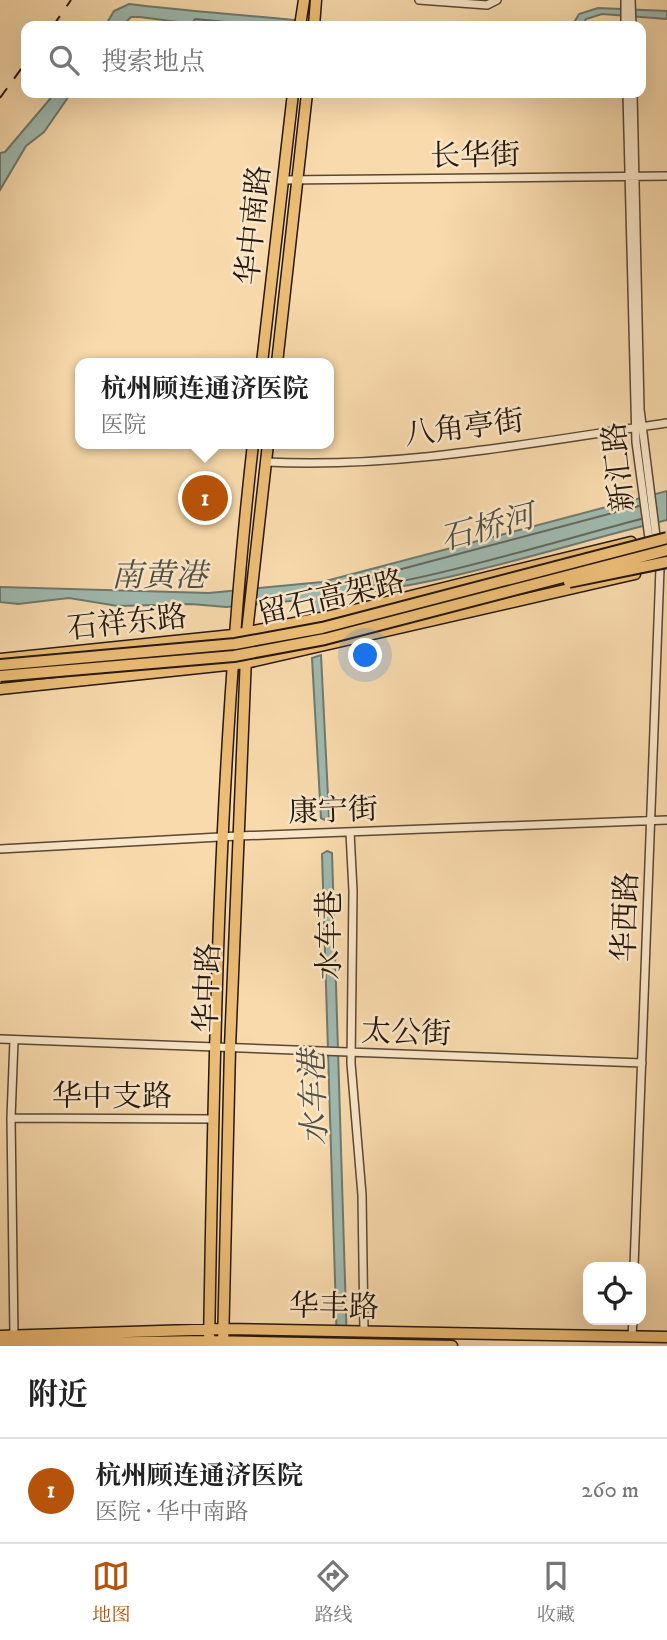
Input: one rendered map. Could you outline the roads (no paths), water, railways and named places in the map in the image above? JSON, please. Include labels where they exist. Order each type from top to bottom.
[{"type":"highway","name":"留石高架路","points":[[0,665],[235,644],[322,628],[658,533]]},
{"type":"highway","name":"留石高架路","points":[[0,676],[234,656],[326,639],[667,550]]},
{"type":"highway","points":[[498,594],[665,565]]},
{"type":"highway","points":[[0,659],[80,657]]},
{"type":"main road","points":[[301,21],[304,0]]},
{"type":"main road","points":[[314,21],[316,0]]},
{"type":"main road","name":"华中南路","points":[[263,358],[292,98]]},
{"type":"main road","name":"华中南路","points":[[278,358],[306,98]]},
{"type":"main road","points":[[233,635],[252,449]]},
{"type":"main road","points":[[247,632],[267,449]]},
{"type":"main road","name":"石祥东路","points":[[0,659],[233,635],[326,617],[658,533]]},
{"type":"main road","name":"石祥东路","points":[[0,689],[246,663],[665,565]]},
{"type":"main road","name":"华中路","points":[[223,1344],[230,1048],[247,632]]},
{"type":"main road","name":"华中路","points":[[209,1339],[214,1046],[233,635]]},
{"type":"main road","name":"华丰路","points":[[0,1344],[209,1339],[224,1329],[667,1337]]},
{"type":"main road","name":"华丰路","points":[[0,1336],[209,1339],[223,1344],[452,1346]]},
{"type":"street","points":[[419,0],[486,5],[497,0]]},
{"type":"street","points":[[626,21],[628,2]]},
{"type":"street","points":[[628,2],[631,21]]},
{"type":"street","name":"新汇路","points":[[627,98],[642,491],[658,533]]},
{"type":"street","name":"新汇路","points":[[632,175],[633,98]]},
{"type":"street","name":"长华街","points":[[283,180],[667,176]]},
{"type":"street","name":"八角亭街","points":[[266,462],[332,465],[667,423]]},
{"type":"street","name":"新汇路","points":[[639,427],[665,565]]},
{"type":"street","name":"华西路","points":[[635,1262],[651,820],[665,565]]},
{"type":"street","name":"康宁街","points":[[0,849],[238,836],[667,820]]},
{"type":"street","name":"水车巷","points":[[350,832],[353,891],[351,1053],[362,1195],[359,1331]]},
{"type":"street","name":"太公街","points":[[0,1039],[642,1063]]},
{"type":"street","points":[[14,1040],[11,1118],[14,1336]]},
{"type":"street","name":"华中支路","points":[[11,1118],[212,1119]]},
{"type":"street","points":[[632,1325],[632,1336]]},
{"type":"water","points":[[129,4],[299,21],[171,21],[131,17],[127,21],[108,21],[114,11]]},
{"type":"water","points":[[598,8],[667,11],[667,19],[602,14],[585,21],[575,21],[579,14]]},
{"type":"water","points":[[51,98],[68,98],[44,132],[26,146],[0,190],[0,153],[5,152]]},
{"type":"water","points":[[667,491],[667,520],[457,575],[328,596],[323,599],[322,614],[313,615],[312,599],[226,607],[191,604],[118,606],[69,598],[18,604],[0,602],[0,587],[209,593],[322,582]]},
{"type":"water","points":[[321,655],[329,817],[325,820],[321,818],[312,658]]},
{"type":"water","points":[[327,851],[332,853],[347,1346],[337,1346],[322,854]]},
{"type":"railway","points":[[56,21],[71,0]]},
{"type":"railway","points":[[0,98],[21,69]]},
{"type":"place","name":"杭州顾连通济医院","points":[[205,498]]},
{"type":"water label","name":"石桥河","points":[[487,527]]},
{"type":"water label","name":"南黄港","points":[[159,575]]},
{"type":"water label","name":"水车港","points":[[313,1098]]}]
